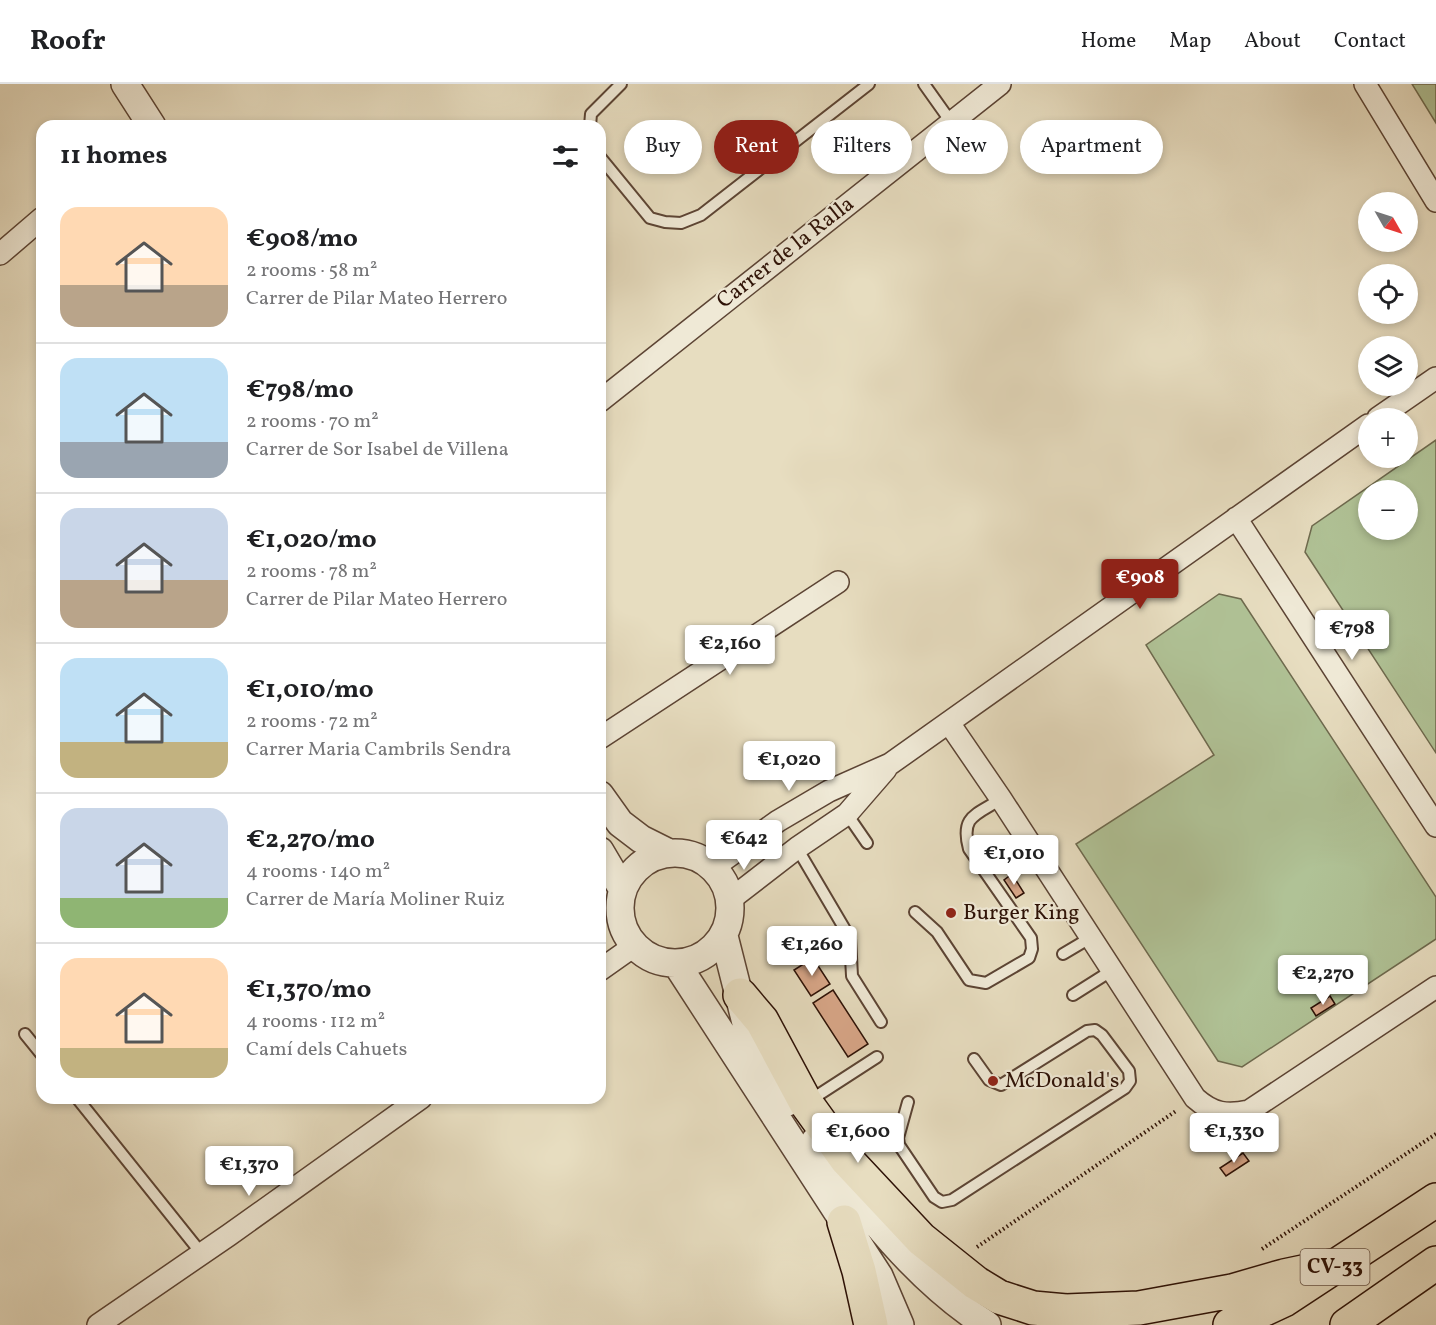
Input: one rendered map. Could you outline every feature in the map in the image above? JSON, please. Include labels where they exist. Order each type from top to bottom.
[{"type":"highway","points":[[740,995],[762,1021],[806,1103],[847,1160],[921,1239],[976,1283],[999,1297],[1033,1308],[1066,1311],[1139,1308],[1232,1291],[1284,1276],[1341,1264]]},
{"type":"highway","name":"CV-33","points":[[1230,1325],[1284,1300],[1436,1200]]},
{"type":"highway","points":[[844,1222],[859,1271],[871,1325]]},
{"type":"highway","name":"CV-33","points":[[1347,1325],[1436,1263]]},
{"type":"highway","points":[[1362,1325],[1386,1296]]},
{"type":"street","points":[[125,84],[147,120]]},
{"type":"street","name":"Carrer de la Ralla","points":[[954,120],[1000,84]]},
{"type":"street","points":[[1365,84],[1436,201]]},
{"type":"street","name":"Carrer de la Ralla","points":[[606,396],[924,143]]},
{"type":"street","points":[[0,255],[36,223]]},
{"type":"street","points":[[1392,408],[1436,378]]},
{"type":"street","points":[[714,867],[778,821],[829,791],[890,764],[1358,432]]},
{"type":"street","points":[[1236,518],[1436,826]]},
{"type":"street","points":[[606,734],[838,582]]},
{"type":"street","points":[[949,723],[1195,1098],[1216,1113],[1232,1114],[1249,1111],[1436,987]]},
{"type":"street","points":[[731,899],[797,848],[847,814],[890,764]]},
{"type":"street","points":[[606,803],[620,823],[641,839],[667,852]]},
{"type":"street","points":[[667,852],[683,852],[699,857],[714,867],[726,883],[731,899],[730,918],[724,936],[707,953],[693,961],[676,963],[654,959],[634,946],[625,933],[620,903],[629,877],[638,866],[651,857],[667,852]]},
{"type":"street","points":[[606,861],[623,890]]},
{"type":"street","points":[[724,936],[748,1030],[784,1096],[867,1213],[903,1253],[960,1307],[987,1325]]},
{"type":"street","points":[[606,966],[634,946]]},
{"type":"street","points":[[676,963],[879,1276],[900,1325]]},
{"type":"street","points":[[98,1325],[413,1104]]},
{"type":"lane","points":[[590,120],[591,114],[621,84]]},
{"type":"lane","points":[[606,164],[650,218],[681,223],[701,215],[869,84]]},
{"type":"lane","points":[[924,84],[950,120]]},
{"type":"lane","points":[[915,912],[937,932],[969,980],[986,983],[1029,957],[1032,949],[1031,938],[969,849],[964,832],[969,819],[1001,799]]},
{"type":"lane","points":[[847,814],[867,843]]},
{"type":"lane","points":[[797,848],[850,938],[852,976],[881,1022]]},
{"type":"lane","points":[[1063,954],[1090,938]]},
{"type":"lane","points":[[1073,995],[1111,971]]},
{"type":"lane","points":[[908,1102],[898,1138],[899,1145],[933,1197],[942,1202],[952,1200],[1125,1088],[1130,1081],[1129,1071],[1102,1035],[1095,1030],[1087,1031],[1001,1085],[989,1080],[974,1059]]},
{"type":"lane","points":[[25,1034],[36,1048]]},
{"type":"lane","points":[[806,1103],[877,1058]]},
{"type":"lane","points":[[82,1104],[202,1254]]},
{"type":"path","points":[[982,1255],[974,1250],[1195,1098]]},
{"type":"path","points":[[1260,1250],[1436,1134]]},
{"type":"green space","points":[[1412,84],[1436,84],[1436,123]]},
{"type":"green space","points":[[1436,440],[1436,753],[1305,552],[1312,526],[1358,494],[1358,540],[1418,540],[1418,480],[1378,480],[1396,468],[1418,468],[1418,452]]},
{"type":"green space","points":[[1219,594],[1241,599],[1436,897],[1436,939],[1242,1067],[1218,1061],[1076,844],[1214,755],[1146,645]]},
{"type":"building","points":[[1012,874],[1024,893],[1016,898],[1004,880]]},
{"type":"building","points":[[813,958],[830,984],[811,996],[794,970]]},
{"type":"building","points":[[833,990],[868,1044],[848,1057],[813,1003]]},
{"type":"building","points":[[1330,996],[1335,1004],[1316,1016],[1311,1008]]},
{"type":"building","points":[[1243,1153],[1249,1161],[1226,1176],[1220,1168]]},
{"type":"place","name":"Burger King","points":[[951,913]]},
{"type":"place","name":"McDonald's","points":[[993,1081]]}]
